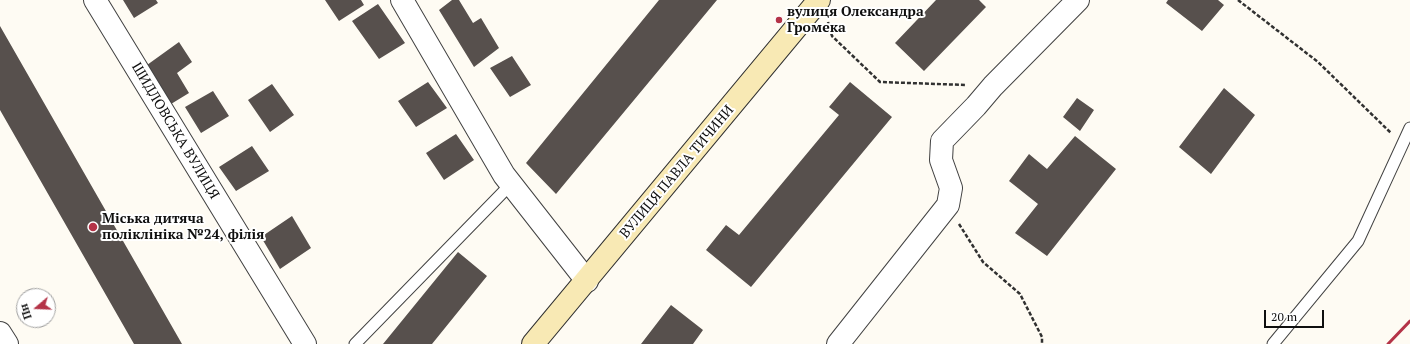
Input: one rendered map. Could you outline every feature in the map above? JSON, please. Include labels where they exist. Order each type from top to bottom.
[{"type":"main road","name":"ВУЛИЦЯ ПАВЛА ТИЧИНИ","points":[[533,344],[823,8]]},
{"type":"street","name":"ШИДЛОВСЬКА ВУЛИЦЯ","points":[[95,0],[305,344]]},
{"type":"street","points":[[402,0],[504,175],[587,281]]},
{"type":"street","points":[[838,344],[948,205],[951,188],[941,160],[942,141],[993,86],[1078,0]]},
{"type":"street","points":[[0,333],[7,344]]},
{"type":"lane","points":[[1272,344],[1358,241],[1410,128]]},
{"type":"lane","points":[[355,344],[511,184]]},
{"type":"path","points":[[1238,0],[1318,62],[1402,145]]},
{"type":"path","points":[[823,8],[832,36],[880,82],[993,86]]},
{"type":"path","points":[[948,205],[983,262],[1020,294],[1042,336],[1042,344]]},
{"type":"building","points":[[123,0],[156,0],[158,3],[134,18]]},
{"type":"building","points":[[325,0],[361,0],[364,5],[339,21]]},
{"type":"building","points":[[452,0],[459,0],[473,23],[481,18],[499,48],[474,67],[439,10]]},
{"type":"building","points":[[659,0],[717,0],[556,194],[526,163]]},
{"type":"building","points":[[936,0],[979,0],[986,7],[924,71],[895,43]]},
{"type":"building","points":[[1168,0],[1218,0],[1224,5],[1202,31],[1166,3]]},
{"type":"building","points":[[378,4],[405,43],[379,59],[352,21]]},
{"type":"building","points":[[0,26],[182,344],[134,344],[0,110]]},
{"type":"building","points":[[179,42],[192,62],[177,73],[189,93],[171,104],[147,65]]},
{"type":"building","points":[[512,56],[531,85],[510,97],[490,68]]},
{"type":"building","points":[[428,82],[447,108],[416,127],[398,101]]},
{"type":"building","points":[[850,82],[892,117],[751,287],[706,250],[726,225],[739,235],[839,115],[829,107]]},
{"type":"building","points":[[272,84],[294,115],[270,132],[248,100]]},
{"type":"building","points":[[1224,88],[1255,115],[1211,174],[1179,147]]},
{"type":"building","points":[[213,91],[229,116],[201,133],[185,107]]},
{"type":"building","points":[[1077,98],[1094,110],[1080,131],[1063,117]]},
{"type":"building","points":[[456,134],[474,160],[444,180],[426,153]]},
{"type":"building","points":[[1075,136],[1116,169],[1047,256],[1015,233],[1038,204],[1009,181],[1029,154],[1047,169]]},
{"type":"building","points":[[252,146],[269,171],[236,191],[219,167]]},
{"type":"building","points":[[292,216],[311,248],[280,269],[261,237]]},
{"type":"building","points":[[458,252],[487,276],[432,344],[383,344]]},
{"type":"building","points":[[671,305],[703,330],[693,344],[641,344]]},
{"type":"railway","points":[[1388,344],[1410,321]]},
{"type":"place","name":"вулиця Олександра Громека","points":[[779,20]]},
{"type":"place","name":"Міська дитяча поліклініка №24, філія","points":[[93,227]]}]
